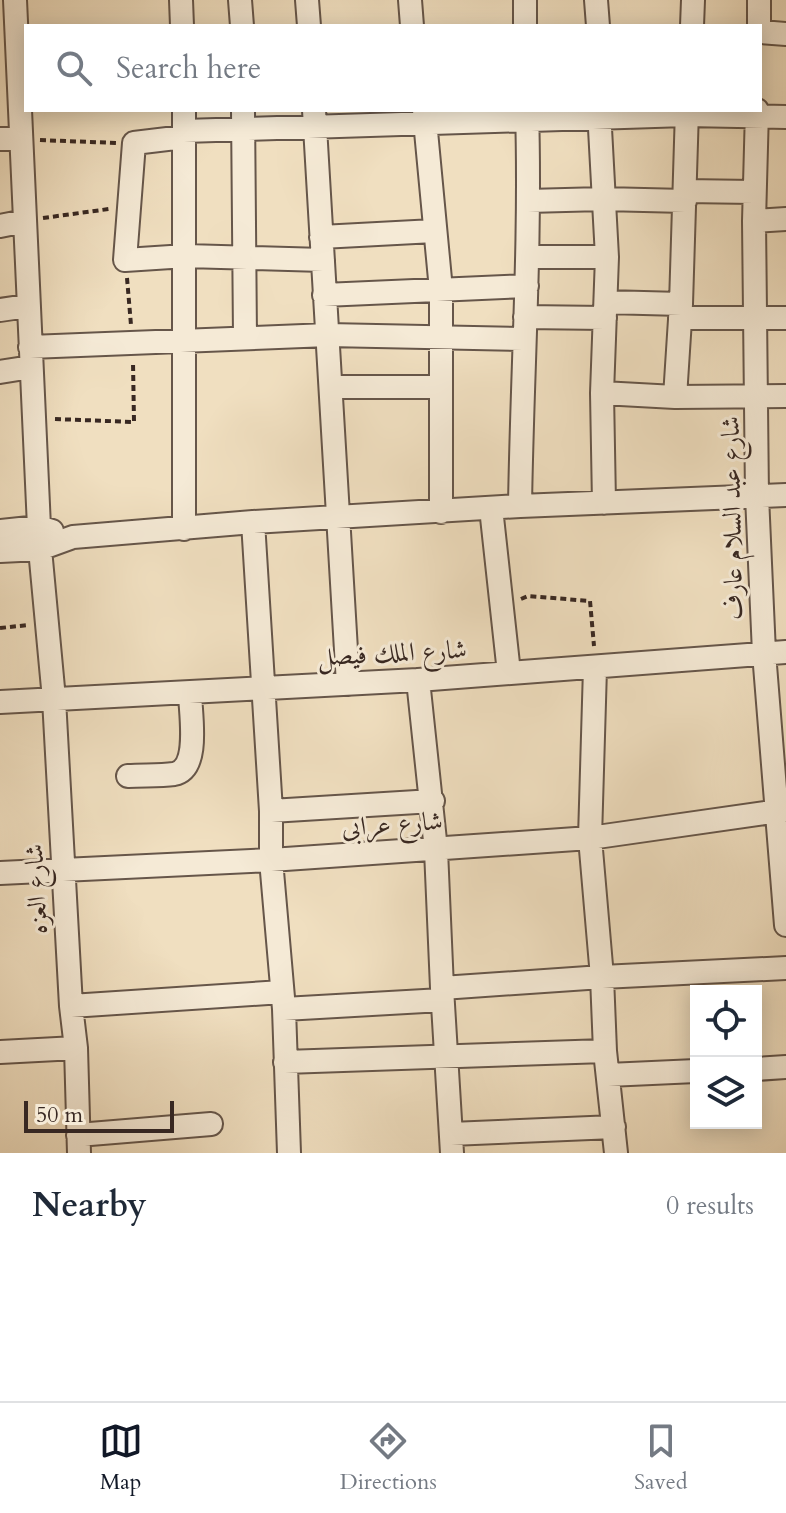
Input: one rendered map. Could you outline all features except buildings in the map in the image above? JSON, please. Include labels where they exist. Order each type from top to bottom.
[{"type":"street","name":"شارع العزه","points":[[15,0],[8,35],[22,62],[10,139],[25,221],[39,538],[54,699],[76,1048],[78,1144]]},
{"type":"street","points":[[181,0],[182,24]]},
{"type":"street","points":[[240,0],[242,24]]},
{"type":"street","points":[[307,0],[309,24]]},
{"type":"street","points":[[410,0],[412,24]]},
{"type":"street","points":[[525,0],[525,24]]},
{"type":"street","points":[[596,0],[598,24]]},
{"type":"street","points":[[692,24],[693,0]]},
{"type":"street","points":[[759,0],[760,24]]},
{"type":"street","points":[[762,29],[786,34]]},
{"type":"street","points":[[675,397],[687,113]]},
{"type":"street","points":[[323,260],[186,256],[125,260],[134,143],[184,126],[243,120],[687,113],[786,117]]},
{"type":"street","name":"شارع عبد السلام عارف","points":[[757,114],[754,192],[757,496],[775,653],[786,925]]},
{"type":"street","points":[[599,115],[607,257],[602,393],[604,503]]},
{"type":"street","points":[[520,506],[524,328],[529,257],[527,116]]},
{"type":"street","points":[[425,117],[441,290],[441,512]]},
{"type":"street","points":[[315,119],[348,684]]},
{"type":"street","points":[[243,120],[245,337]]},
{"type":"street","points":[[184,126],[184,529]]},
{"type":"street","points":[[528,201],[754,192]]},
{"type":"street","points":[[754,221],[786,219]]},
{"type":"street","points":[[0,226],[25,221]]},
{"type":"street","points":[[321,237],[434,231]]},
{"type":"street","points":[[529,257],[607,257]]},
{"type":"street","points":[[324,295],[527,286]]},
{"type":"street","points":[[0,310],[27,306]]},
{"type":"street","points":[[0,372],[31,357],[132,342],[328,335],[440,336],[524,328],[606,310],[786,318]]},
{"type":"street","points":[[332,387],[441,387]]},
{"type":"street","points":[[602,393],[675,397],[786,396]]},
{"type":"street","points":[[0,531],[39,538],[73,537],[253,522],[520,506],[786,495]]},
{"type":"street","points":[[491,508],[509,673]]},
{"type":"street","points":[[253,522],[271,811],[271,860],[283,1001],[289,1153]]},
{"type":"street","points":[[0,551],[39,538]]},
{"type":"street","name":"شارع الملك فيصل","points":[[0,702],[418,680],[775,653]]},
{"type":"street","points":[[595,668],[590,838],[605,1051],[616,1153]]},
{"type":"street","points":[[418,680],[433,801],[452,1143],[614,1127]]},
{"type":"street","points":[[128,776],[174,774],[186,767],[192,755],[190,692]]},
{"type":"street","points":[[271,811],[433,801]]},
{"type":"street","name":"شارع عرابى","points":[[0,873],[271,860],[590,838],[781,811]]},
{"type":"street","points":[[71,1006],[442,994],[602,977],[786,968]]},
{"type":"street","points":[[0,1052],[76,1048]]},
{"type":"street","points":[[285,1062],[605,1051]]},
{"type":"street","points":[[762,1069],[786,1067]]},
{"type":"street","points":[[608,1075],[690,1071]]},
{"type":"street","points":[[78,1144],[211,1124]]},
{"type":"path","points":[[10,139],[134,143]]},
{"type":"path","points":[[25,221],[130,206]]},
{"type":"path","points":[[35,418],[134,422],[132,342],[125,260]]},
{"type":"path","points":[[500,607],[528,596],[590,601],[595,668]]},
{"type":"path","points":[[0,628],[47,623]]}]
